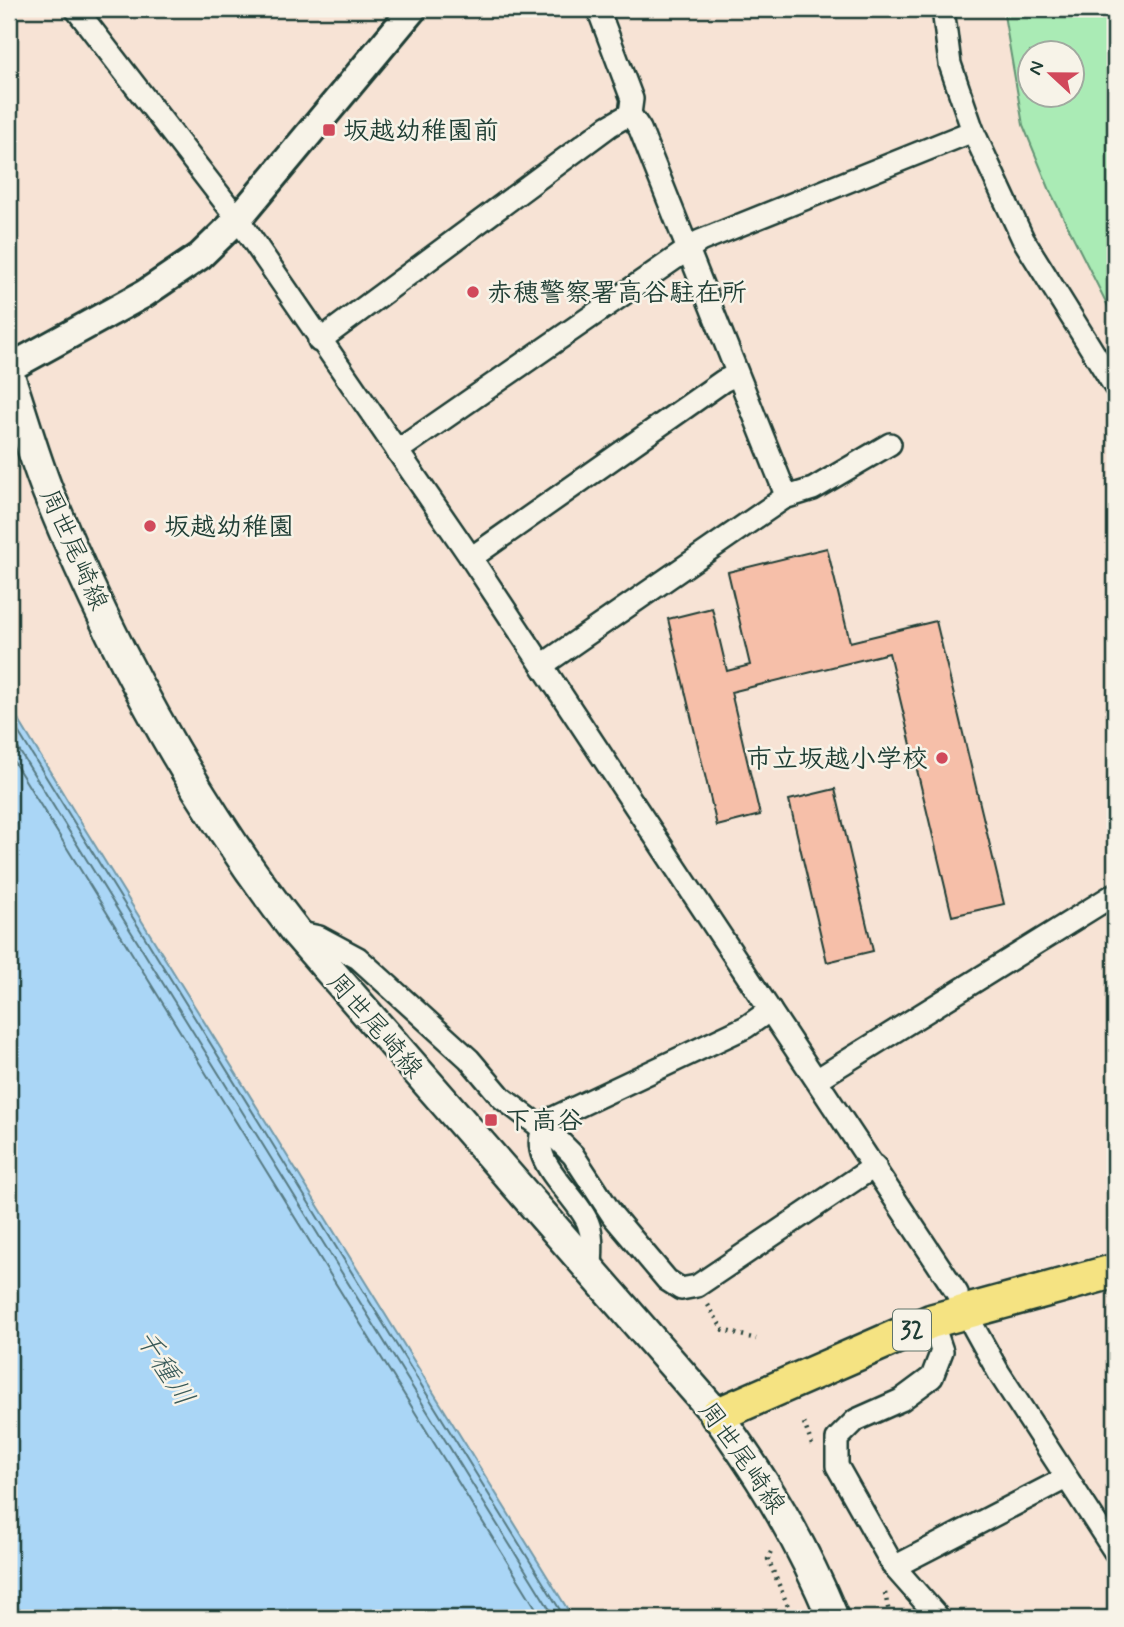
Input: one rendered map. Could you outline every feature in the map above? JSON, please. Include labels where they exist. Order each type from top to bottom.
[{"type":"main road","name":"周世尾崎線","points":[[9,376],[48,491],[131,674],[187,775],[235,853],[296,932],[717,1416],[774,1496],[805,1552],[833,1618]]},
{"type":"main road","name":"32","points":[[717,1416],[932,1321],[1115,1271]]},
{"type":"street","points":[[76,9],[238,219],[319,341],[544,664],[957,1293]]},
{"type":"street","points":[[9,368],[144,294],[200,256],[238,219],[413,9]]},
{"type":"street","points":[[597,9],[632,99],[630,114],[640,129],[784,490],[784,499]]},
{"type":"street","points":[[943,9],[950,64],[972,131],[1023,239],[1115,387]]},
{"type":"street","points":[[319,341],[609,126],[630,114]]},
{"type":"street","points":[[397,451],[700,241],[972,131]]},
{"type":"street","points":[[471,558],[723,381],[736,375]]},
{"type":"street","points":[[544,664],[784,499],[813,489],[890,444]]},
{"type":"street","points":[[818,1079],[1115,894]]},
{"type":"street","points":[[296,932],[319,937],[358,958],[469,1059],[502,1098],[573,1155],[613,1216],[667,1280],[681,1289],[697,1286],[875,1166]]},
{"type":"street","points":[[591,1272],[592,1241],[588,1222],[560,1185],[540,1148],[542,1130],[549,1120],[734,1033],[770,1010]]},
{"type":"street","points":[[932,1321],[942,1351],[932,1377],[901,1400],[856,1420],[837,1439],[837,1466],[894,1567],[939,1618]]},
{"type":"street","points":[[974,1328],[1115,1552]]},
{"type":"street","points":[[894,1567],[1066,1478]]},
{"type":"path","points":[[697,1286],[723,1330],[756,1339]]},
{"type":"path","points":[[771,1552],[768,1559],[793,1618]]},
{"type":"green space","points":[[1003,9],[1115,9],[1115,320],[1051,193],[1023,125],[1020,108],[1086,108],[1086,38],[1016,38],[1016,84]]},
{"type":"water","name":"千種川","points":[[9,704],[75,813],[573,1618],[9,1618]]},
{"type":"building","points":[[827,548],[850,642],[936,621],[1004,904],[952,916],[889,653],[731,692],[760,815],[717,826],[668,619],[712,608],[727,671],[750,665],[728,572]]},
{"type":"building","points":[[835,789],[873,951],[827,962],[789,800]]},
{"type":"place","name":"坂越幼稚園前","points":[[329,130]]},
{"type":"place","name":"赤穂警察署高谷駐在所","points":[[473,292]]},
{"type":"place","name":"坂越幼稚園","points":[[150,526]]},
{"type":"place","name":"市立坂越小学校","points":[[942,758]]},
{"type":"place","name":"下高谷","points":[[491,1120]]}]
